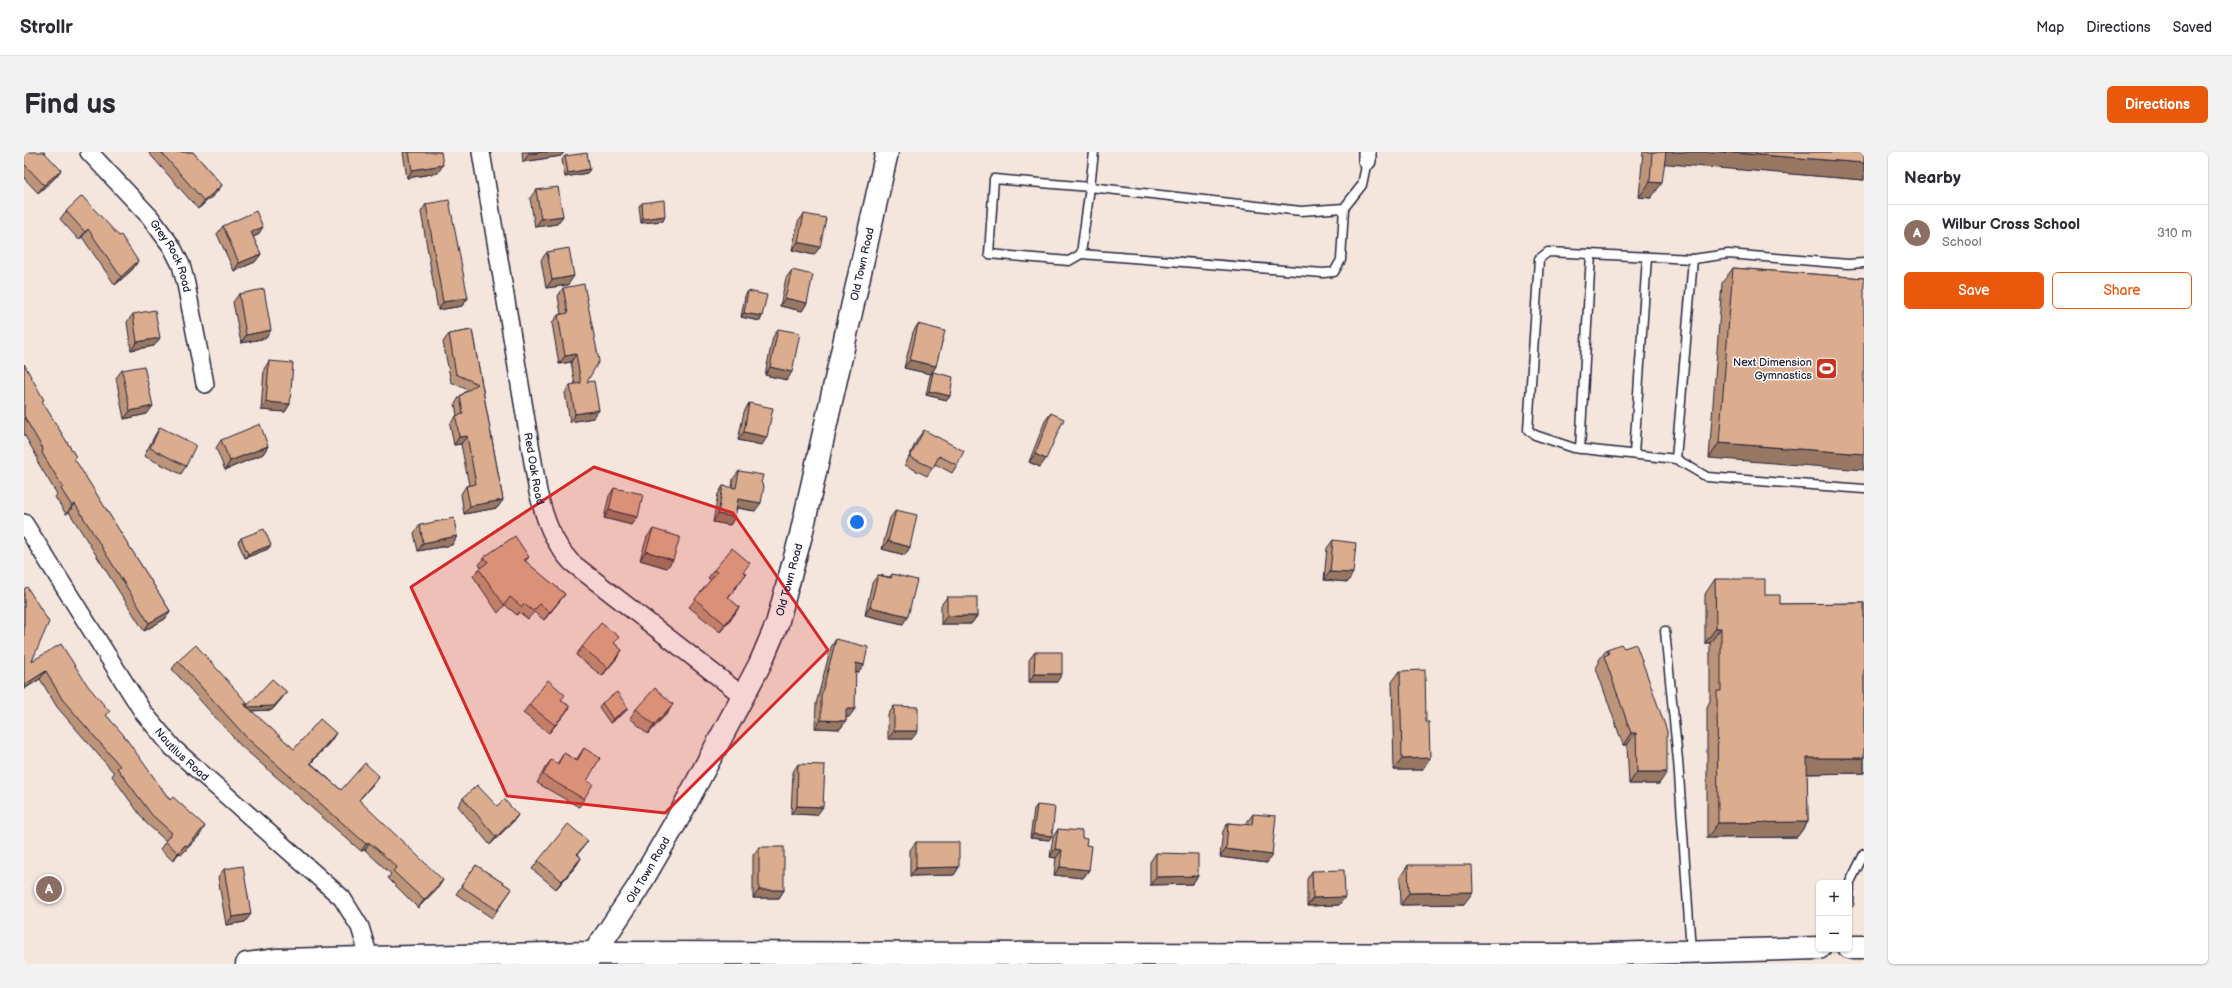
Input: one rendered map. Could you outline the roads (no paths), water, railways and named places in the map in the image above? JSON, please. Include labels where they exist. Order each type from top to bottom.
[{"type":"main road","name":"Old Town Road","points":[[589,959],[636,889],[677,820],[743,696],[777,624],[801,535],[887,152]]},
{"type":"main road","points":[[1852,947],[1864,947]]},
{"type":"main road","points":[[247,964],[277,960],[369,957],[589,959],[1575,959],[1691,952],[1816,948]]},
{"type":"street","name":"Grey Rock Road","points":[[89,152],[150,217],[172,247],[181,266],[186,284],[205,384]]},
{"type":"street","name":"Red Oak Road","points":[[481,152],[538,492],[545,522],[558,547],[571,562],[743,696]]},
{"type":"street","name":"Nautilus Road","points":[[24,523],[136,702],[156,729],[172,748],[342,898],[360,927],[369,957]]},
{"type":"lane","points":[[1081,254],[1094,152]]},
{"type":"lane","points":[[1344,208],[1301,211],[1090,187],[994,179],[989,254],[1069,261],[1081,254],[1322,273],[1334,272],[1341,260],[1344,208],[1362,185],[1367,156]]},
{"type":"lane","points":[[1864,263],[1848,264],[1728,254],[1693,259],[1548,252],[1539,260],[1528,430],[1535,435],[1580,448],[1676,459],[1707,477],[1864,490]]},
{"type":"lane","points":[[1580,448],[1591,254]]},
{"type":"lane","points":[[1634,454],[1647,257]]},
{"type":"lane","points":[[1676,459],[1693,259]]},
{"type":"lane","points":[[1666,631],[1678,760],[1691,952]]},
{"type":"lane","points":[[1851,880],[1864,854]]},
{"type":"place","name":"Next Dimension Gymnastics","points":[[1827,368]]},
{"type":"place","name":"Wilbur Cross School","points":[[49,889]]}]
